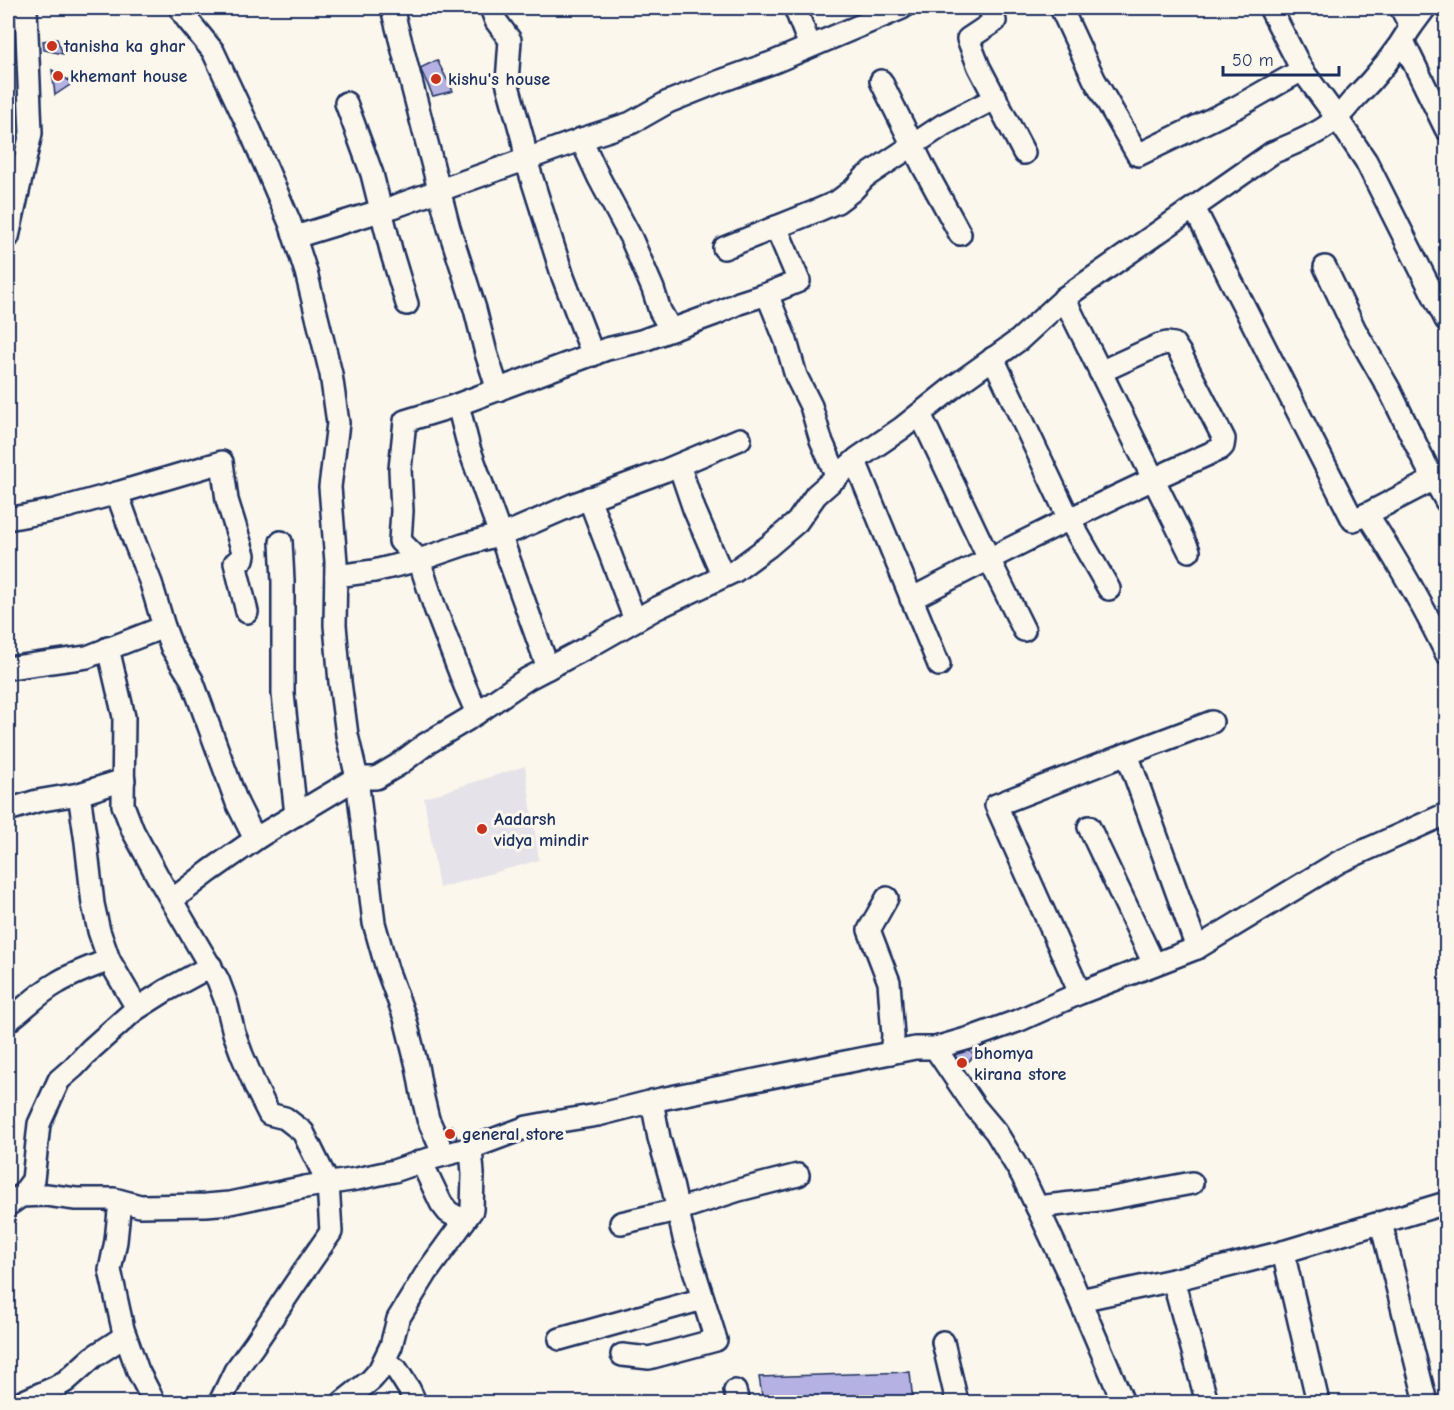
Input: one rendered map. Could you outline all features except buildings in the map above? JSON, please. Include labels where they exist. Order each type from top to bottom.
[{"type":"street","points":[[8,237],[14,181],[31,133],[26,8]]},
{"type":"street","points":[[180,8],[213,51],[290,223],[314,302],[332,374],[338,423],[330,487],[336,576],[335,625],[347,735],[357,778],[374,923],[387,969],[405,1018],[428,1119],[444,1155]]},
{"type":"street","points":[[392,8],[439,190],[498,390]]},
{"type":"street","points":[[491,8],[496,21],[510,40],[507,82],[523,140],[526,160],[562,277],[593,355]]},
{"type":"street","points":[[795,8],[810,46]]},
{"type":"street","points":[[295,237],[381,210],[631,123],[668,102],[774,62],[903,8]]},
{"type":"street","points":[[989,8],[995,21],[968,39],[979,67],[1024,153]]},
{"type":"street","points":[[1061,8],[1094,79],[1138,155],[1237,107],[1302,70]]},
{"type":"street","points":[[1270,8],[1302,70],[1366,162],[1446,320]]},
{"type":"street","points":[[1401,8],[1407,34],[1446,127]]},
{"type":"street","points":[[172,900],[260,836],[357,778],[376,778],[527,679],[655,609],[735,571],[797,522],[816,495],[855,461],[1019,340],[1064,298],[1272,153],[1326,127],[1369,84],[1425,8]]},
{"type":"street","points":[[881,81],[960,234]]},
{"type":"street","points":[[724,248],[837,202],[865,177],[913,145],[944,125],[996,98]]},
{"type":"street","points":[[346,103],[372,174],[392,254],[408,304]]},
{"type":"street","points":[[581,140],[598,178],[631,238],[660,311],[671,330]]},
{"type":"street","points":[[1194,208],[1353,520],[1440,476]]},
{"type":"street","points":[[477,713],[435,608],[419,560],[400,541],[402,512],[400,469],[405,421],[458,405],[607,349],[641,341],[799,281],[776,227]]},
{"type":"street","points":[[1325,267],[1355,330],[1440,476],[1446,501]]},
{"type":"street","points":[[767,294],[786,341],[796,376],[811,406],[837,477]]},
{"type":"street","points":[[1064,298],[1188,551]]},
{"type":"street","points":[[911,599],[1153,478],[1223,446],[1224,439],[1174,345],[1167,343],[1159,345],[1101,372]]},
{"type":"street","points":[[993,358],[1070,519],[1109,589]]},
{"type":"street","points":[[458,405],[469,448],[548,668]]},
{"type":"street","points":[[920,414],[1024,630]]},
{"type":"street","points":[[336,576],[374,571],[419,560],[515,530],[589,498],[740,440]]},
{"type":"street","points":[[855,461],[939,665]]},
{"type":"street","points":[[8,517],[55,510],[222,462],[227,500],[244,555],[243,559],[235,563],[247,612]]},
{"type":"street","points":[[678,465],[723,576]]},
{"type":"street","points":[[117,494],[151,583],[172,648],[192,680],[237,803],[251,831],[260,836]]},
{"type":"street","points":[[589,498],[635,620]]},
{"type":"street","points":[[1367,514],[1390,548],[1446,653]]},
{"type":"street","points":[[281,542],[283,694],[296,815]]},
{"type":"street","points":[[8,668],[87,657],[164,627]]},
{"type":"street","points":[[108,648],[124,717],[123,805],[133,831],[218,980],[242,1055],[269,1114],[285,1118],[303,1132],[328,1184],[331,1232],[235,1371],[220,1402]]},
{"type":"street","points":[[1080,993],[996,805],[1212,722]]},
{"type":"street","points":[[1127,754],[1197,948]]},
{"type":"street","points":[[8,810],[37,801],[78,794],[124,780]]},
{"type":"street","points":[[78,794],[93,904],[99,931],[109,960],[137,1008],[135,1010]]},
{"type":"street","points":[[14,1200],[46,1195],[76,1199],[114,1199],[140,1206],[230,1203],[394,1171],[421,1161],[471,1148],[527,1127],[598,1115],[652,1101],[915,1048],[935,1048],[1020,1020],[1080,993],[1197,948],[1339,862],[1446,814]]},
{"type":"street","points":[[1089,827],[1154,964]]},
{"type":"street","points":[[887,898],[869,930],[889,982],[893,1036],[891,1053]]},
{"type":"street","points":[[8,1021],[57,982],[109,960]]},
{"type":"street","points":[[14,1200],[33,1180],[39,1124],[59,1080],[91,1048],[135,1010],[211,966]]},
{"type":"street","points":[[935,1048],[975,1107],[996,1132],[1022,1175],[1080,1300],[1123,1402]]},
{"type":"street","points":[[622,1355],[649,1358],[716,1340],[684,1238],[652,1101]]},
{"type":"street","points":[[343,1402],[379,1371],[391,1346],[398,1319],[427,1272],[472,1210],[471,1148]]},
{"type":"street","points":[[421,1161],[441,1203],[448,1212],[464,1221]]},
{"type":"street","points":[[621,1223],[798,1175]]},
{"type":"street","points":[[1037,1207],[1107,1199],[1192,1183]]},
{"type":"street","points":[[120,1201],[110,1270],[125,1336],[138,1371],[154,1402]]},
{"type":"street","points":[[1080,1300],[1173,1280],[1282,1252],[1446,1203]]},
{"type":"street","points":[[1381,1223],[1426,1402]]},
{"type":"street","points":[[1282,1252],[1318,1402]]},
{"type":"street","points":[[1173,1280],[1207,1402]]},
{"type":"street","points":[[560,1339],[703,1299]]},
{"type":"street","points":[[22,1402],[66,1381],[93,1357],[125,1336]]},
{"type":"street","points":[[943,1342],[957,1402]]},
{"type":"street","points":[[384,1361],[397,1370],[415,1402]]},
{"type":"street","points":[[8,1389],[12,1402]]},
{"type":"shaded area","name":"Aadarsh vidya mindir","points":[[525,766],[539,860],[439,888],[424,798]]},
{"type":"place","name":"tanisha ka ghar","points":[[52,46]]},
{"type":"place","name":"khemant house","points":[[58,76]]},
{"type":"place","name":"kishu's house","points":[[436,79]]},
{"type":"place","name":"Aadarsh vidya mindir","points":[[482,829]]},
{"type":"place","name":"bhomya kirana store","points":[[962,1063]]},
{"type":"place","name":"general store","points":[[450,1134]]}]
